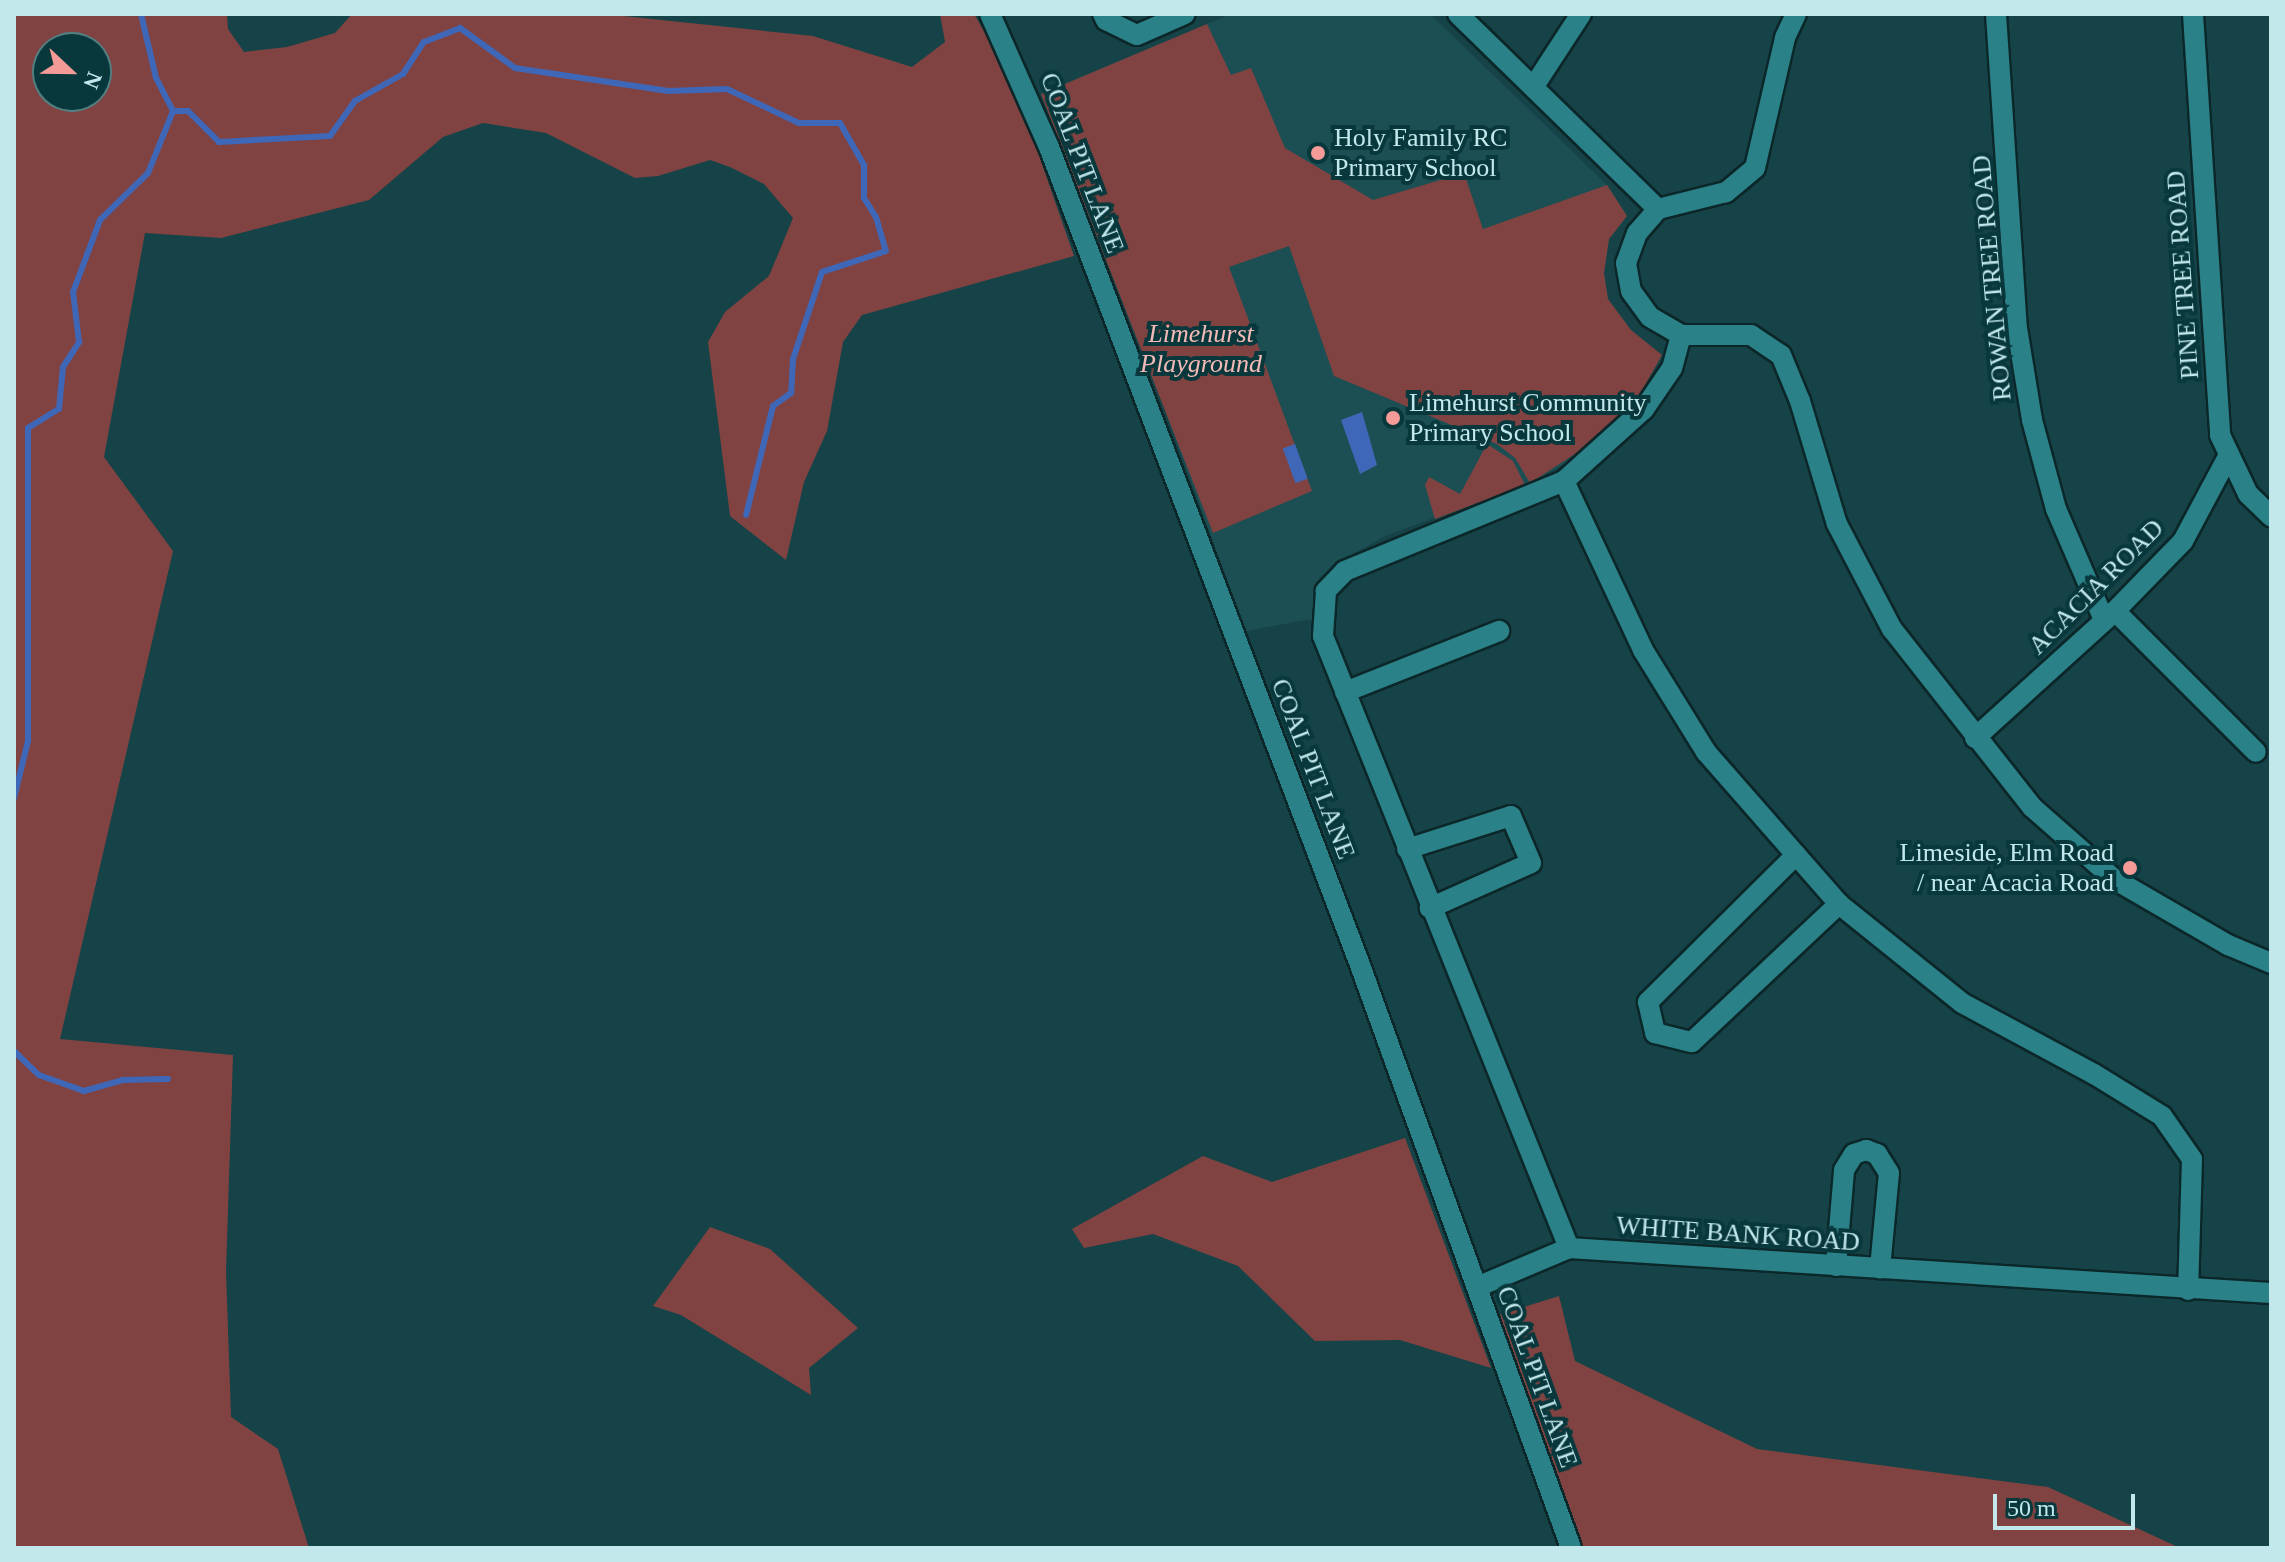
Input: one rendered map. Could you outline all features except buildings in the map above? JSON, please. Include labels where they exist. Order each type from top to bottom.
[{"type":"street","name":"COAL PIT LANE","points":[[990,14],[1049,147],[1354,950],[1571,1548]]},
{"type":"street","points":[[1103,14],[1106,20],[1137,35],[1185,14]]},
{"type":"street","points":[[1458,14],[1658,209]]},
{"type":"street","points":[[1534,86],[1581,14]]},
{"type":"street","points":[[1796,14],[1785,38],[1755,168],[1726,192],[1658,209],[1637,233],[1626,263],[1631,291],[1650,317],[1681,335],[1751,335],[1781,355],[1800,401],[1837,524],[1892,629],[2032,807],[2114,879],[2228,945],[2271,963]]},
{"type":"street","name":"ROWAN TREE ROAD","points":[[1996,14],[2017,328],[2032,420],[2056,509],[2109,615]]},
{"type":"street","name":"PINE TREE ROAD","points":[[2193,14],[2220,435],[2248,494],[2271,516]]},
{"type":"street","points":[[1477,1287],[1569,1248],[1323,636],[1326,591],[1345,571],[1564,481],[1644,409],[1672,368],[1681,335]]},
{"type":"street","name":"ACACIA ROAD","points":[[1975,738],[2109,615],[2183,541],[2229,455]]},
{"type":"street","points":[[1564,481],[1643,650],[1698,739],[1839,904],[1962,1003],[2094,1074],[2162,1116],[2192,1159],[2188,1290]]},
{"type":"street","points":[[2109,615],[2256,752]]},
{"type":"street","points":[[1345,692],[1499,631]]},
{"type":"street","points":[[1407,849],[1511,816],[1531,863],[1430,908]]},
{"type":"street","points":[[1796,855],[1648,1002],[1655,1033],[1692,1042],[1839,904]]},
{"type":"street","points":[[1836,1266],[1844,1170],[1854,1154],[1866,1150],[1877,1154],[1889,1173],[1880,1269]]},
{"type":"street","name":"WHITE BANK ROAD","points":[[1569,1248],[2271,1293]]},
{"type":"shaded area","points":[[1231,14],[1430,14],[1607,185],[1627,216],[1609,239],[1604,273],[1608,299],[1631,330],[1662,355],[1640,394],[1578,455],[1525,485],[1387,535],[1331,566],[1316,591],[1317,618],[1246,631],[1125,302],[1041,94]]},
{"type":"green space","points":[[14,14],[227,14],[228,29],[244,52],[287,47],[335,33],[352,14],[604,14],[813,36],[912,67],[945,42],[940,14],[974,14],[1012,78],[1074,256],[862,315],[843,342],[827,431],[804,482],[786,560],[730,516],[708,342],[725,312],[769,276],[793,218],[764,184],[710,160],[658,176],[635,178],[546,133],[483,123],[443,137],[369,200],[221,238],[145,233],[104,457],[173,551],[60,1039],[233,1055],[226,1271],[231,1417],[278,1449],[309,1548],[14,1548]]},
{"type":"green space","name":"Limehurst Community Primary School","points":[[1207,24],[1231,75],[1251,68],[1285,148],[1373,200],[1464,173],[1483,229],[1607,185],[1627,216],[1609,239],[1604,273],[1608,299],[1631,330],[1662,355],[1640,394],[1595,441],[1530,483],[1515,458],[1497,444],[1334,376],[1289,246],[1229,267],[1312,491],[1213,533],[1041,94]]},
{"type":"green space","points":[[1487,444],[1513,461],[1525,485],[1435,519],[1425,485],[1429,477],[1460,494]]},
{"type":"green space","points":[[1405,1138],[1491,1368],[1400,1340],[1315,1341],[1238,1266],[1153,1234],[1084,1248],[1072,1229],[1203,1156],[1272,1182]]},
{"type":"green space","points":[[710,1227],[770,1249],[858,1328],[809,1368],[811,1395],[681,1315],[653,1306]]},
{"type":"green space","points":[[1559,1296],[1575,1361],[1757,1449],[2048,1487],[2180,1548],[1581,1548],[1499,1315]]},
{"type":"water","points":[[1362,412],[1377,465],[1360,474],[1341,420]]},
{"type":"water","points":[[1295,444],[1308,479],[1295,483],[1283,448]]},
{"type":"waterway","points":[[14,798],[28,741],[28,428],[59,409],[63,367],[79,342],[73,292],[100,220],[148,173],[173,111],[156,78],[141,14]]},
{"type":"waterway","points":[[173,111],[188,111],[219,142],[330,136],[355,101],[403,74],[424,42],[460,28],[515,68],[668,91],[727,89],[799,123],[840,123],[864,165],[864,198],[876,217],[886,251],[822,272],[793,359],[791,393],[773,406],[746,515]]},
{"type":"waterway","points":[[14,1051],[39,1075],[84,1091],[123,1080],[168,1079]]},
{"type":"place","name":"Holy Family RC Primary School","points":[[1318,153]]},
{"type":"place","name":"Limehurst Community Primary School","points":[[1393,418]]},
{"type":"place","name":"Limeside, Elm Road / near Acacia Road","points":[[2130,868]]},
{"type":"park label","name":"Limehurst Playground","points":[[1201,349]]}]
